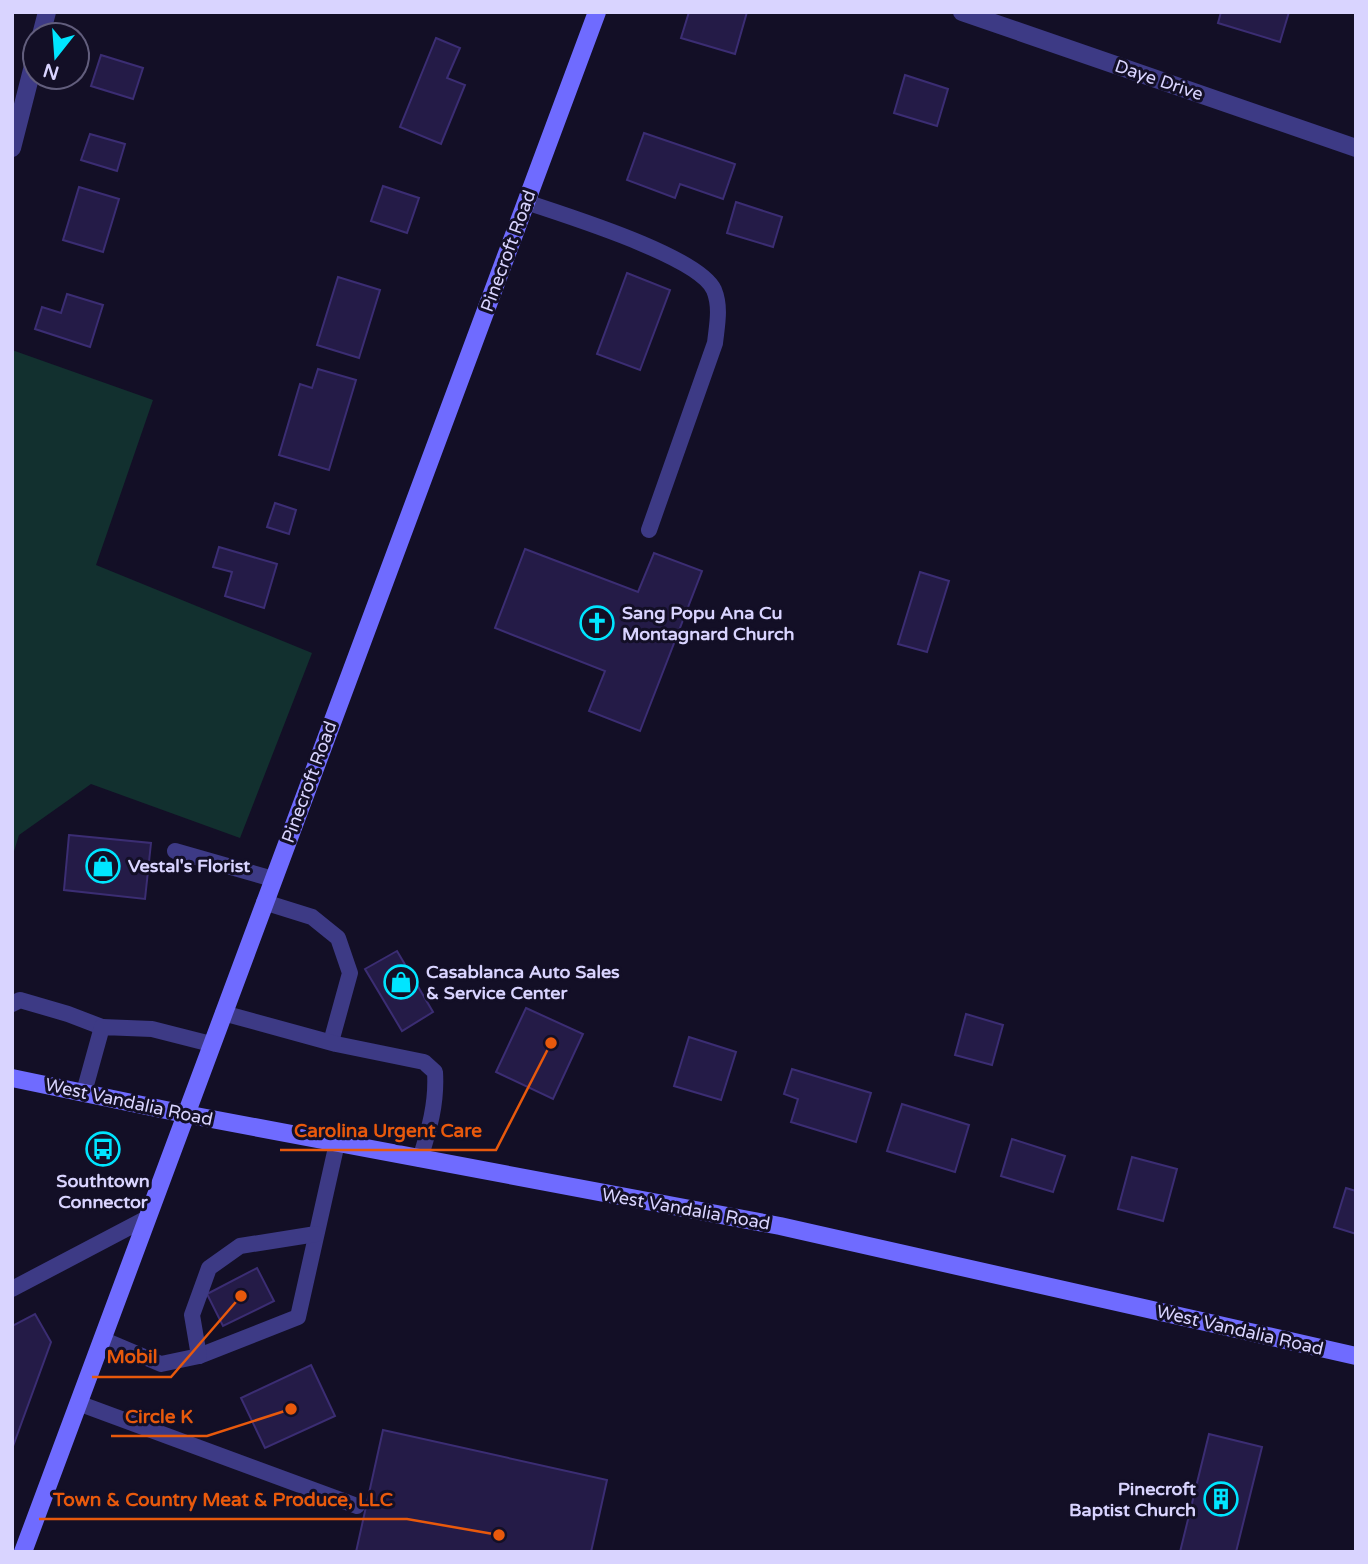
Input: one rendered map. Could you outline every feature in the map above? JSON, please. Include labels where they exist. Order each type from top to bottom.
[{"type":"street","name":"Pinecroft Road","points":[[23,1552],[597,12]]},
{"type":"street","name":"Daye Drive","points":[[962,12],[1356,148]]},
{"type":"street","points":[[12,148],[27,91]]},
{"type":"street","name":"West Vandalia Road","points":[[12,1078],[185,1114],[787,1227],[1356,1356]]},
{"type":"lane","points":[[526,202],[646,246],[690,266],[713,287],[719,310],[715,342],[649,530]]},
{"type":"lane","points":[[176,851],[273,879]]},
{"type":"lane","points":[[264,902],[312,917],[338,938],[351,973],[331,1042]]},
{"type":"lane","points":[[12,1004],[20,1000],[102,1027],[152,1030],[211,1044]]},
{"type":"lane","points":[[223,1013],[331,1042],[424,1062],[435,1072],[436,1091],[432,1119],[420,1159]]},
{"type":"lane","points":[[84,1093],[102,1027]]},
{"type":"lane","points":[[102,1339],[161,1364],[199,1356],[298,1317],[337,1143]]},
{"type":"lane","points":[[12,1289],[147,1218]]},
{"type":"lane","points":[[199,1356],[192,1315],[209,1268],[240,1246],[316,1234]]},
{"type":"lane","points":[[78,1403],[357,1506]]},
{"type":"green space","points":[[12,350],[153,400],[96,565],[312,653],[240,838],[91,784],[19,835],[12,858]]},
{"type":"building","points":[[689,12],[747,12],[735,54],[681,38]]},
{"type":"building","points":[[1221,12],[1289,12],[1280,42],[1218,23]]},
{"type":"building","points":[[436,38],[460,48],[447,78],[465,85],[441,144],[400,127]]},
{"type":"building","points":[[101,55],[143,68],[133,99],[91,86]]},
{"type":"building","points":[[905,75],[948,89],[937,126],[894,113]]},
{"type":"building","points":[[644,133],[735,164],[723,199],[680,184],[675,198],[627,180]]},
{"type":"building","points":[[90,134],[125,144],[117,171],[81,160]]},
{"type":"building","points":[[383,186],[419,198],[407,233],[371,221]]},
{"type":"building","points":[[79,187],[119,199],[103,252],[63,240]]},
{"type":"building","points":[[736,202],[782,217],[773,247],[727,233]]},
{"type":"building","points":[[627,273],[670,290],[640,370],[597,354]]},
{"type":"building","points":[[338,277],[380,290],[359,358],[317,345]]},
{"type":"building","points":[[67,294],[103,305],[90,347],[35,329],[42,307],[61,313]]},
{"type":"building","points":[[318,369],[356,380],[329,470],[279,455],[300,384],[312,388]]},
{"type":"building","points":[[275,503],[296,510],[289,534],[267,527]]},
{"type":"building","points":[[219,547],[277,564],[264,608],[225,596],[232,572],[213,567]]},
{"type":"building","points":[[525,549],[638,592],[654,553],[702,571],[640,731],[589,711],[605,671],[495,628]]},
{"type":"building","points":[[920,572],[949,581],[927,652],[898,644]]},
{"type":"building","points":[[69,835],[151,843],[145,899],[64,890]]},
{"type":"building","points":[[397,951],[433,1012],[402,1031],[365,969]]},
{"type":"building","points":[[526,1008],[583,1034],[553,1099],[496,1072]]},
{"type":"building","points":[[966,1014],[1003,1025],[992,1065],[955,1055]]},
{"type":"building","points":[[689,1037],[736,1052],[721,1100],[674,1086]]},
{"type":"building","points":[[792,1069],[871,1093],[856,1142],[791,1122],[798,1099],[784,1094]]},
{"type":"building","points":[[902,1104],[969,1125],[955,1172],[887,1151]]},
{"type":"building","points":[[1012,1139],[1065,1156],[1053,1192],[1001,1176]]},
{"type":"building","points":[[1132,1157],[1177,1169],[1163,1221],[1118,1209]]},
{"type":"building","points":[[1346,1188],[1356,1191],[1356,1234],[1334,1227]]},
{"type":"building","points":[[257,1268],[274,1301],[223,1326],[207,1294]]},
{"type":"building","points":[[35,1314],[51,1342],[12,1449],[12,1326]]},
{"type":"building","points":[[311,1365],[335,1416],[265,1448],[241,1398]]},
{"type":"building","points":[[383,1430],[607,1480],[591,1552],[356,1552]]},
{"type":"building","name":"Pinecroft Baptist Church","points":[[1209,1434],[1262,1447],[1236,1552],[1180,1552]]},
{"type":"place","name":"Sang Popu Ana Cu Montagnard Church","points":[[597,623]]},
{"type":"place","name":"Vestal's Florist","points":[[103,866]]},
{"type":"place","name":"Casablanca Auto Sales & Service Center","points":[[401,982]]},
{"type":"place","name":"Carolina Urgent Care","points":[[551,1043]]},
{"type":"place","name":"Southtown Connector","points":[[103,1149]]},
{"type":"place","name":"Mobil","points":[[241,1296]]},
{"type":"place","name":"Circle K","points":[[291,1409]]},
{"type":"place","name":"Pinecroft Baptist Church","points":[[1221,1499]]},
{"type":"place","name":"Town & Country Meat & Produce, LLC","points":[[499,1535]]}]
